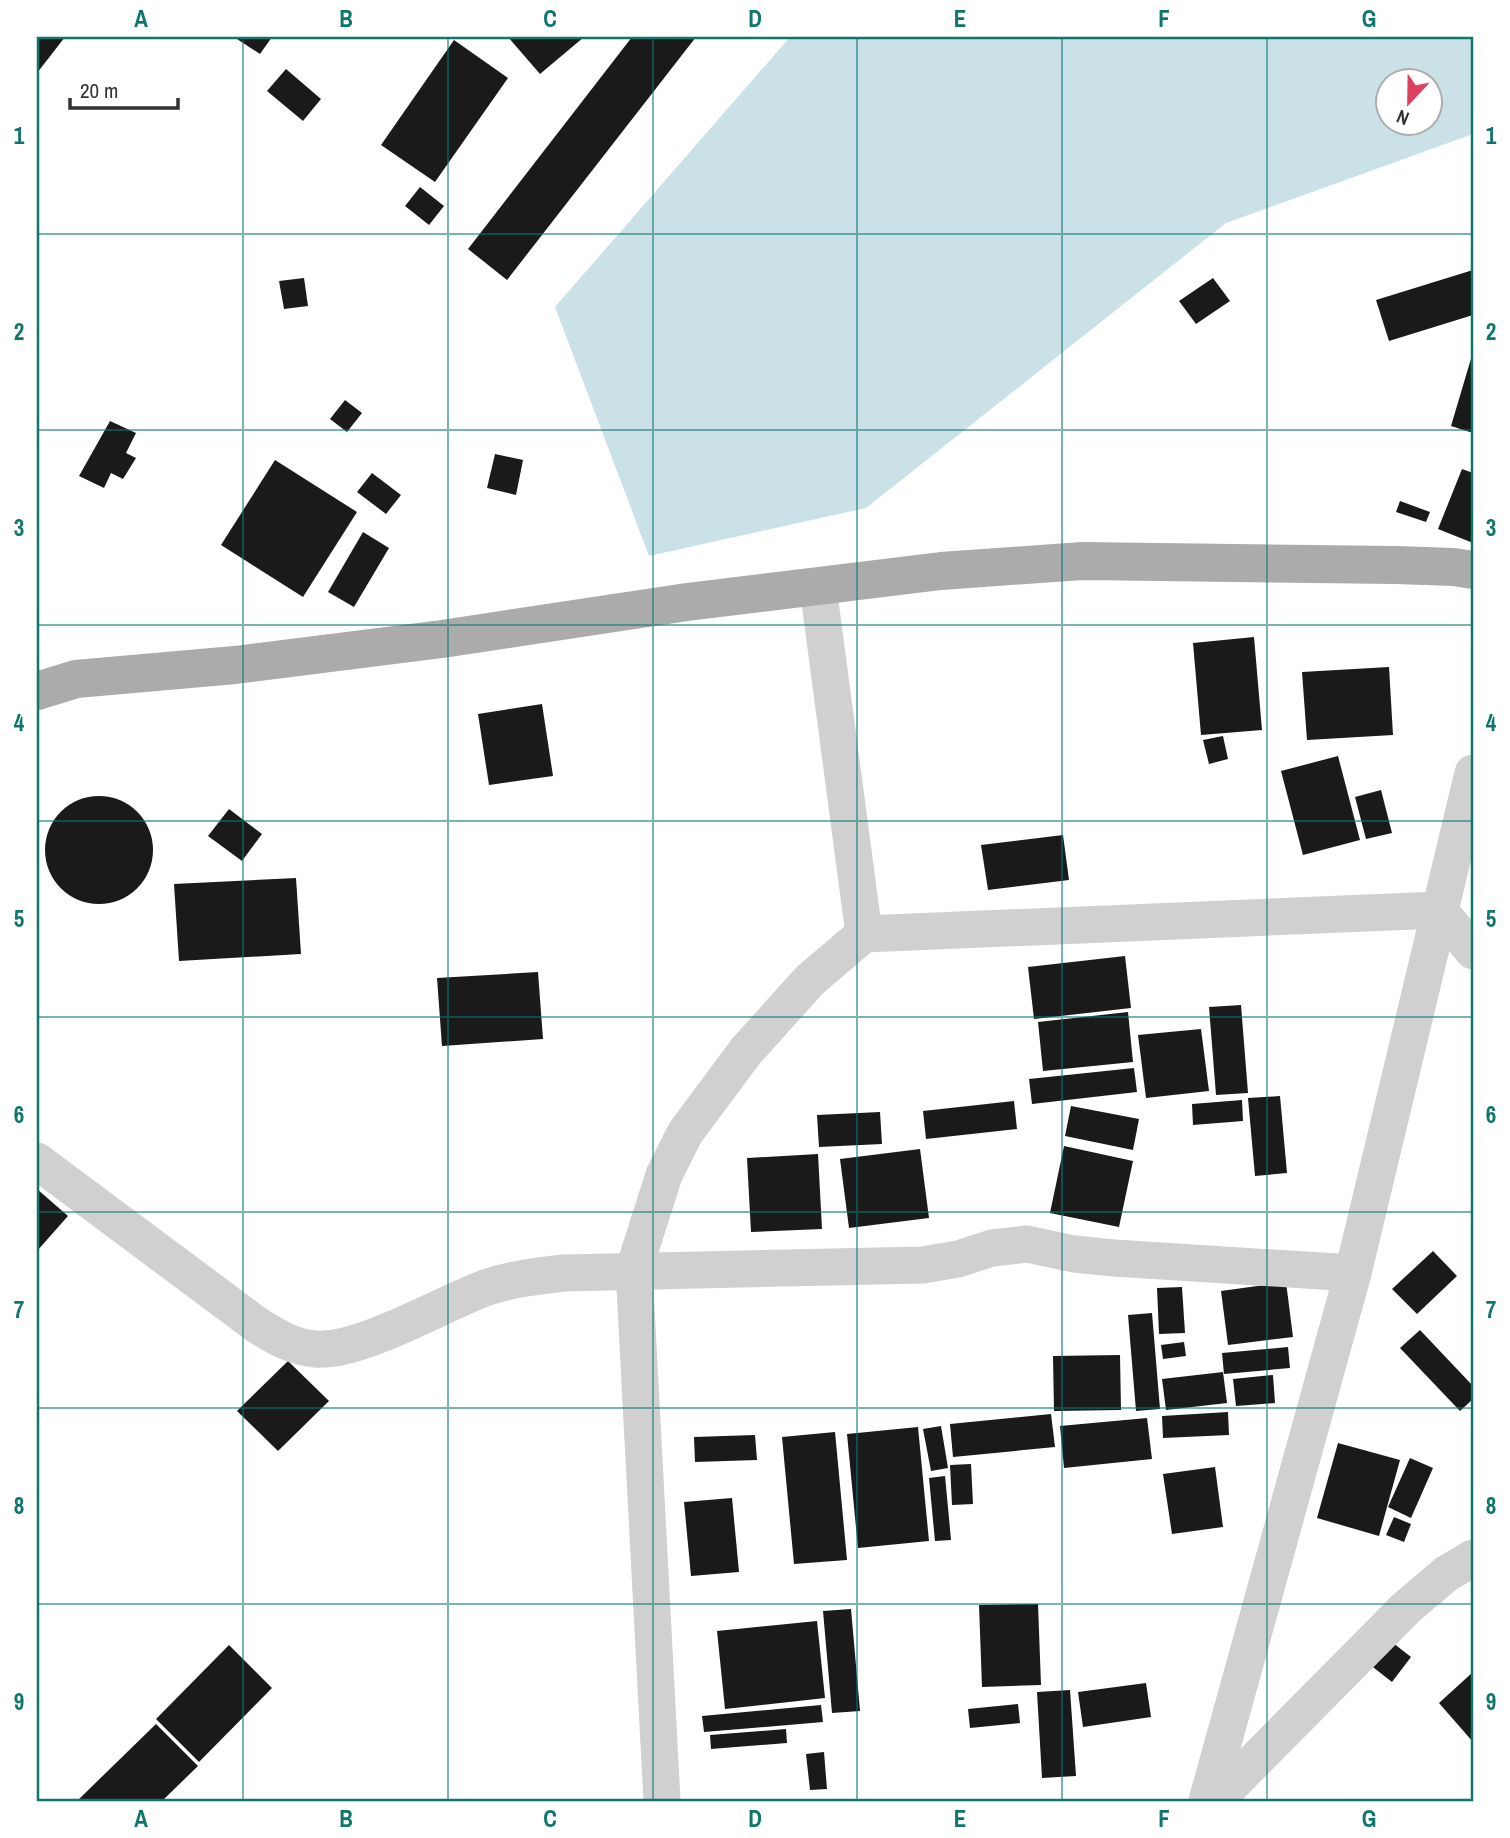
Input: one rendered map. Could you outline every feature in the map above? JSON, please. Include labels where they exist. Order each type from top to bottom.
[{"type":"main road","points":[[37,691],[76,679],[235,665],[442,639],[687,602],[941,571],[1082,561],[1395,565],[1473,570]]},
{"type":"street","points":[[818,587],[864,934]]},
{"type":"street","points":[[1207,1801],[1353,1273],[1473,774]]},
{"type":"street","points":[[662,1801],[634,1269],[664,1175],[685,1133],[755,1041],[810,980],[864,934],[1439,910]]},
{"type":"street","points":[[1439,910],[1473,951]]},
{"type":"street","points":[[37,1161],[257,1325],[287,1343],[317,1349],[350,1345],[486,1288],[523,1278],[564,1273],[634,1269],[923,1265],[958,1259],[992,1248],[1027,1244],[1074,1254],[1114,1258],[1353,1273]]},
{"type":"street","points":[[1215,1801],[1406,1608],[1446,1574],[1473,1558]]},
{"type":"water","points":[[790,37],[1473,37],[1473,134],[1226,223],[866,508],[649,556],[555,307]]},
{"type":"building","points":[[37,37],[65,37],[37,73]]},
{"type":"building","points":[[234,37],[272,37],[260,54]]},
{"type":"building","points":[[508,37],[584,37],[540,74]]},
{"type":"building","points":[[632,37],[696,37],[507,280],[468,249]]},
{"type":"building","points":[[454,40],[508,78],[435,182],[381,145]]},
{"type":"building","points":[[286,69],[321,99],[303,121],[267,91]]},
{"type":"building","points":[[420,187],[444,206],[429,225],[405,206]]},
{"type":"building","points":[[1473,270],[1473,315],[1389,341],[1376,300]]},
{"type":"building","points":[[304,278],[308,306],[284,309],[279,281]]},
{"type":"building","points":[[1213,278],[1230,301],[1196,324],[1179,301]]},
{"type":"building","points":[[1473,352],[1473,433],[1451,426]]},
{"type":"building","points":[[345,400],[362,413],[347,432],[330,419]]},
{"type":"building","points":[[110,421],[136,433],[126,453],[136,458],[123,479],[111,473],[104,488],[79,476]]},
{"type":"building","points":[[495,454],[523,460],[516,495],[487,488]]},
{"type":"building","points":[[275,460],[357,512],[303,597],[221,545]]},
{"type":"building","points":[[1462,469],[1473,473],[1473,543],[1438,529]]},
{"type":"building","points":[[372,473],[401,495],[386,514],[357,492]]},
{"type":"building","points":[[1400,501],[1430,512],[1426,522],[1396,512]]},
{"type":"building","points":[[363,532],[389,548],[354,607],[328,592]]},
{"type":"building","points":[[1254,637],[1262,730],[1201,735],[1193,643]]},
{"type":"building","points":[[1389,667],[1393,735],[1307,740],[1302,672]]},
{"type":"building","points":[[542,704],[553,776],[489,785],[478,714]]},
{"type":"building","points":[[1223,736],[1228,759],[1209,764],[1203,740]]},
{"type":"building","points":[[1338,756],[1360,840],[1303,855],[1281,771]]},
{"type":"building","points":[[1381,790],[1392,833],[1366,839],[1355,797]]},
{"type":"building","points":[[99,796],[120,800],[137,812],[149,829],[153,850],[149,871],[137,888],[120,900],[99,904],[78,900],[61,888],[49,871],[45,850],[49,829],[61,812],[78,800]]},
{"type":"building","points":[[229,809],[262,834],[242,861],[208,836]]},
{"type":"building","points":[[1063,835],[1069,880],[988,890],[981,845]]},
{"type":"building","points":[[296,878],[301,954],[179,961],[174,884]]},
{"type":"building","points":[[1125,956],[1131,1008],[1034,1019],[1028,967]]},
{"type":"building","points":[[538,972],[543,1039],[442,1046],[437,978]]},
{"type":"building","points":[[1241,1005],[1248,1093],[1216,1095],[1209,1007]]},
{"type":"building","points":[[1128,1012],[1133,1062],[1043,1071],[1038,1022]]},
{"type":"building","points":[[1201,1029],[1209,1091],[1146,1098],[1138,1035]]},
{"type":"building","points":[[1134,1068],[1137,1092],[1032,1104],[1029,1079]]},
{"type":"building","points":[[1280,1096],[1287,1173],[1255,1176],[1248,1098]]},
{"type":"building","points":[[1242,1100],[1243,1121],[1193,1125],[1192,1104]]},
{"type":"building","points":[[1014,1101],[1017,1129],[926,1139],[923,1111]]},
{"type":"building","points":[[1071,1106],[1139,1119],[1133,1150],[1065,1136]]},
{"type":"building","points":[[880,1112],[882,1144],[819,1147],[817,1115]]},
{"type":"building","points":[[1064,1146],[1133,1161],[1119,1227],[1050,1213]]},
{"type":"building","points":[[920,1149],[929,1218],[849,1228],[840,1159]]},
{"type":"building","points":[[818,1154],[822,1229],[751,1232],[747,1158]]},
{"type":"building","points":[[37,1189],[68,1216],[37,1251]]},
{"type":"building","points":[[1433,1251],[1457,1276],[1417,1314],[1392,1289]]},
{"type":"building","points":[[1286,1282],[1293,1337],[1228,1345],[1221,1291]]},
{"type":"building","points":[[1182,1287],[1185,1333],[1159,1334],[1157,1288]]},
{"type":"building","points":[[1152,1313],[1160,1409],[1136,1411],[1128,1315]]},
{"type":"building","points":[[1420,1330],[1473,1386],[1473,1399],[1460,1411],[1400,1348]]},
{"type":"building","points":[[1184,1342],[1186,1356],[1163,1359],[1161,1345]]},
{"type":"building","points":[[1288,1347],[1290,1368],[1224,1374],[1222,1353]]},
{"type":"building","points":[[1120,1355],[1121,1410],[1054,1411],[1053,1356]]},
{"type":"building","points":[[288,1361],[329,1401],[278,1451],[237,1411]]},
{"type":"building","points":[[1223,1372],[1227,1403],[1166,1410],[1162,1379]]},
{"type":"building","points":[[1273,1375],[1275,1403],[1236,1406],[1233,1379]]},
{"type":"building","points":[[1228,1412],[1229,1435],[1163,1438],[1162,1416]]},
{"type":"building","points":[[1051,1414],[1055,1447],[953,1457],[950,1424]]},
{"type":"building","points":[[1147,1418],[1152,1459],[1064,1468],[1060,1426]]},
{"type":"building","points":[[941,1426],[948,1468],[931,1471],[923,1429]]},
{"type":"building","points":[[918,1427],[929,1541],[858,1548],[847,1434]]},
{"type":"building","points":[[835,1432],[847,1560],[794,1564],[782,1437]]},
{"type":"building","points":[[755,1435],[757,1460],[695,1462],[694,1437]]},
{"type":"building","points":[[1338,1443],[1400,1460],[1379,1536],[1317,1518]]},
{"type":"building","points":[[1410,1458],[1433,1468],[1411,1518],[1388,1507]]},
{"type":"building","points":[[971,1464],[973,1504],[952,1505],[950,1465]]},
{"type":"building","points":[[1215,1467],[1223,1527],[1172,1534],[1163,1474]]},
{"type":"building","points":[[945,1476],[951,1540],[935,1541],[929,1478]]},
{"type":"building","points":[[732,1498],[739,1572],[691,1576],[684,1502]]},
{"type":"building","points":[[1394,1517],[1411,1524],[1404,1542],[1386,1535]]},
{"type":"building","points":[[1038,1604],[1041,1685],[982,1687],[979,1605]]},
{"type":"building","points":[[851,1609],[860,1711],[832,1713],[823,1611]]},
{"type":"building","points":[[817,1621],[825,1698],[725,1709],[717,1631]]},
{"type":"building","points":[[1388,1639],[1411,1657],[1392,1682],[1369,1664]]},
{"type":"building","points":[[229,1645],[272,1688],[199,1762],[156,1719]]},
{"type":"building","points":[[1473,1672],[1473,1742],[1439,1703]]},
{"type":"building","points":[[1146,1683],[1151,1717],[1083,1727],[1078,1692]]},
{"type":"building","points":[[1070,1690],[1076,1776],[1042,1778],[1037,1692]]},
{"type":"building","points":[[1018,1704],[1020,1723],[970,1728],[968,1709]]},
{"type":"building","points":[[821,1705],[823,1722],[704,1732],[702,1716]]},
{"type":"building","points":[[156,1724],[198,1766],[162,1801],[77,1801]]},
{"type":"building","points":[[786,1729],[787,1743],[711,1749],[710,1735]]},
{"type":"building","points":[[824,1752],[827,1789],[810,1790],[806,1754]]}]
